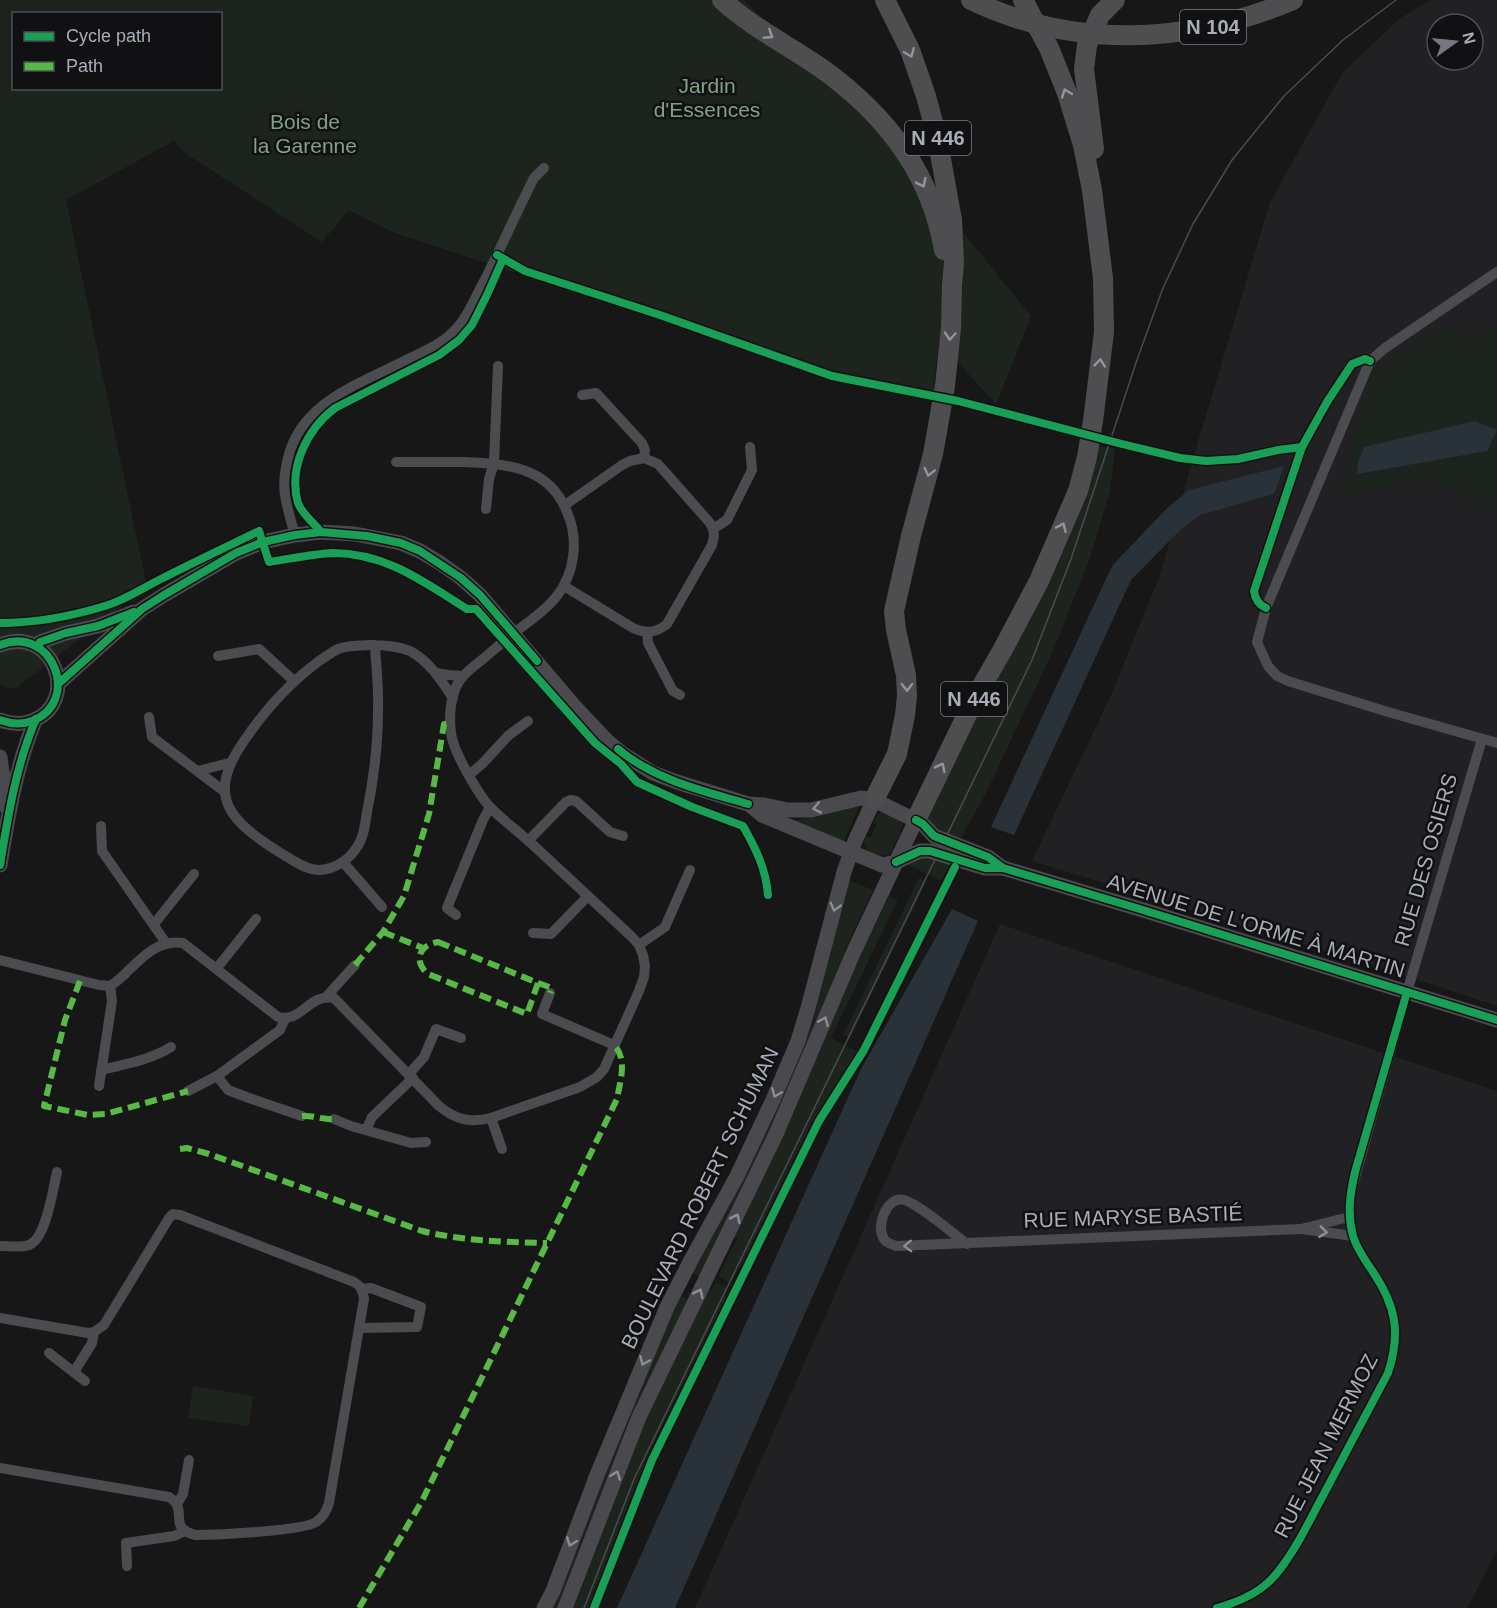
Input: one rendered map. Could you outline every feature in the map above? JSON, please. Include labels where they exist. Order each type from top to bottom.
[{"type":"highway","points":[[722,0],[745,19],[830,76],[870,109],[889,129],[910,161],[933,205],[952,285]]},
{"type":"highway","name":"N 446","points":[[874,800],[897,754],[904,726],[907,696],[906,675],[894,612],[933,454],[945,386],[954,263],[952,220],[937,137],[910,50],[885,0]]},
{"type":"highway","name":"N 446","points":[[916,820],[976,696],[1039,581],[1078,491],[1093,421],[1104,332],[1102,278],[1092,190],[1083,145],[1067,93],[1049,48],[1023,0]]},
{"type":"highway","points":[[1092,190],[1097,170],[1084,69],[1087,45],[1100,15],[1115,0]]},
{"type":"highway","name":"N 104","points":[[977,3],[1035,24],[1082,32],[1129,36],[1196,30],[1226,24],[1293,0]]},
{"type":"main road","points":[[58,684],[142,609],[236,554],[263,542],[295,535],[321,532],[355,534],[401,543],[420,551],[468,584],[606,740],[653,773],[748,804],[788,810],[811,810],[861,798],[874,800]]},
{"type":"main road","points":[[38,647],[40,642],[98,626],[142,609]]},
{"type":"main road","points":[[0,645],[17,641],[38,647],[53,662],[58,684],[52,705],[36,719],[14,724],[0,720]]},
{"type":"main road","points":[[0,865],[8,817],[23,753],[36,719]]},
{"type":"main road","points":[[0,757],[8,817]]},
{"type":"main road","name":"AVENUE DE L'ORME À MARTIN","points":[[874,800],[923,824],[934,836],[988,857],[1003,868]]},
{"type":"main road","name":"BOULEVARD ROBERT SCHUMAN","points":[[544,1608],[553,1591],[597,1475],[667,1307],[737,1176],[798,1041],[844,872],[874,800]]},
{"type":"main road","points":[[748,804],[762,815],[882,865],[896,862]]},
{"type":"main road","points":[[565,1608],[639,1417],[776,1134],[854,951],[916,820]]},
{"type":"main road","name":"AVENUE DE L'ORME À MARTIN","points":[[896,862],[920,851],[930,850],[985,868],[1003,868],[1497,1020]]},
{"type":"street","points":[[295,535],[285,493],[285,469],[290,449],[298,432],[321,405],[441,342],[454,332],[491,269],[534,178],[544,168]]},
{"type":"street","points":[[497,255],[525,271],[660,315],[832,376],[958,401],[1180,458],[1206,461],[1238,459],[1302,447]]},
{"type":"street","points":[[1497,272],[1385,348],[1370,361],[1266,608],[1257,642],[1268,666],[1277,676],[1288,681],[1497,743]]},
{"type":"street","points":[[1266,608],[1260,605],[1254,596],[1254,591],[1302,447],[1327,402],[1352,364],[1365,359],[1370,361]]},
{"type":"street","points":[[486,509],[489,479],[494,463],[498,366]]},
{"type":"street","points":[[582,395],[596,393],[642,443],[645,450],[644,458]]},
{"type":"street","points":[[713,530],[727,520],[752,470],[750,447]]},
{"type":"street","points":[[564,505],[622,465],[644,458],[658,464],[705,516],[714,536],[712,545],[667,624],[661,629],[647,632],[633,628],[564,586]]},
{"type":"street","points":[[326,996],[334,998],[341,1004],[448,1114],[458,1119],[479,1121],[580,1087],[597,1077],[604,1069],[644,977],[645,966],[639,945],[490,807],[469,775],[451,736],[453,698],[463,676],[545,609],[564,586],[570,572],[574,545],[573,531],[564,505],[554,490],[534,473],[522,469],[494,463],[396,462]]},
{"type":"street","points":[[647,632],[648,643],[673,691],[680,695]]},
{"type":"street","points":[[375,645],[378,707],[372,790],[359,845],[343,862],[330,868],[310,869],[245,828],[229,808],[225,792],[224,786],[229,763],[252,728],[273,702],[294,681],[339,648],[351,646],[375,645],[388,645],[410,651],[436,672],[453,698]]},
{"type":"street","points":[[218,656],[259,649],[294,681]]},
{"type":"street","points":[[436,672],[463,676]]},
{"type":"street","points":[[148,717],[152,737],[225,792]]},
{"type":"street","points":[[469,775],[509,735],[528,722]]},
{"type":"street","name":"RUE DES OSIERS","points":[[1407,992],[1482,739]]},
{"type":"street","points":[[198,771],[229,763]]},
{"type":"street","points":[[528,841],[566,802],[571,800],[576,801],[610,832],[623,836]]},
{"type":"street","points":[[456,915],[447,908],[490,807]]},
{"type":"street","points":[[101,826],[102,851],[166,943]]},
{"type":"street","points":[[343,862],[382,907]]},
{"type":"street","points":[[639,945],[665,927],[690,870]]},
{"type":"street","points":[[154,924],[194,874]]},
{"type":"street","points":[[533,933],[551,934],[588,896]]},
{"type":"street","points":[[217,968],[256,919]]},
{"type":"street","points":[[0,960],[110,986],[156,947],[166,943],[183,943],[271,1012],[285,1019],[326,996],[355,965]]},
{"type":"street","points":[[99,1086],[112,1000],[110,986]]},
{"type":"street","name":"RUE JEAN MERMOZ","points":[[1217,1608],[1246,1598],[1261,1589],[1286,1563],[1388,1372],[1393,1356],[1396,1340],[1392,1308],[1377,1277],[1357,1247],[1349,1217],[1355,1172],[1407,992]]},
{"type":"street","points":[[550,993],[542,1014],[614,1045]]},
{"type":"street","points":[[188,1091],[217,1076],[280,1030],[285,1019]]},
{"type":"street","points":[[366,1130],[372,1117],[411,1076],[424,1057],[436,1029],[461,1038]]},
{"type":"street","points":[[101,1070],[161,1053],[171,1047]]},
{"type":"street","points":[[217,1076],[228,1090],[302,1116]]},
{"type":"street","points":[[491,1118],[502,1149]]},
{"type":"street","points":[[334,1119],[411,1143],[426,1142]]},
{"type":"street","points":[[0,1246],[28,1245],[38,1239],[43,1229],[57,1172]]},
{"type":"street","name":"RUE MARYSE BASTIÉ","points":[[967,1244],[912,1203],[901,1199],[890,1204],[880,1223],[884,1239],[896,1246],[967,1244],[1301,1229],[1353,1236]]},
{"type":"street","points":[[0,1318],[94,1332],[105,1325],[173,1214],[359,1284],[364,1299],[326,1513],[310,1525],[195,1535],[185,1531],[179,1522],[179,1508],[176,1502],[169,1497],[0,1468]]},
{"type":"street","name":"RUE MARYSE BASTIÉ","points":[[1301,1229],[1349,1217]]},
{"type":"street","points":[[359,1328],[417,1327],[421,1307],[371,1288],[362,1289]]},
{"type":"street","points":[[74,1372],[92,1343],[94,1332]]},
{"type":"street","points":[[49,1353],[85,1381]]},
{"type":"street","points":[[177,1504],[183,1494],[189,1460]]},
{"type":"street","points":[[127,1566],[126,1543],[174,1536],[185,1531]]},
{"type":"shaded area","points":[[1430,0],[1497,0],[1497,1006],[1032,861],[1112,693],[1160,575],[1270,202],[1343,72],[1399,19]]},
{"type":"shaded area","points":[[1475,421],[1497,430],[1487,451],[1357,474],[1358,462],[1364,447]]},
{"type":"shaded area","points":[[1284,466],[1274,494],[1200,515],[1181,529],[1131,580],[1014,835],[991,827],[1112,566],[1166,509],[1189,490]]},
{"type":"shaded area","points":[[952,909],[978,921],[675,1608],[617,1608],[861,1069]]},
{"type":"shaded area","points":[[1000,924],[1497,1091],[1497,1551],[1467,1608],[695,1608]]},
{"type":"green space","points":[[0,0],[743,0],[890,133],[903,158],[1031,316],[996,404],[939,342],[933,396],[832,376],[395,233],[349,210],[322,242],[185,153],[174,141],[66,200],[147,587],[15,689],[0,685]]},
{"type":"green space","points":[[1454,322],[1468,342],[1497,325],[1497,495],[1490,512],[1429,479],[1341,496],[1371,375]]},
{"type":"green space","points":[[1096,445],[1115,449],[1110,491],[1090,558],[1053,651],[986,793],[960,840],[935,828],[928,813]]},
{"type":"green space","points":[[860,805],[844,841],[793,821]]},
{"type":"green space","points":[[880,813],[885,813],[902,824],[891,852],[886,856],[868,851],[864,843],[866,836],[870,838],[877,823],[874,821]]},
{"type":"green space","points":[[922,856],[951,863],[941,881],[905,863]]},
{"type":"green space","points":[[919,878],[926,882],[850,1038],[843,1035]]},
{"type":"green space","points":[[848,880],[873,890],[849,941],[791,1088],[701,1277],[691,1273],[743,1177]]},
{"type":"green space","points":[[889,897],[898,900],[831,1038],[858,1052],[817,1115],[743,1268],[739,1267],[731,1283],[718,1276],[737,1239],[733,1236],[858,958]]},
{"type":"green space","points":[[716,1282],[728,1288],[726,1294],[729,1296],[649,1458],[630,1501],[590,1608],[571,1608],[645,1415],[707,1288],[712,1290]]},
{"type":"green space","points":[[682,1296],[687,1299],[688,1303],[559,1608],[550,1608],[629,1411],[678,1297]]},
{"type":"green space","points":[[193,1386],[253,1396],[249,1426],[188,1418]]},
{"type":"tram line","points":[[584,1608],[634,1479],[1032,660],[1071,559],[1163,288],[1193,224],[1232,160],[1284,96],[1343,40],[1396,0]]},
{"type":"marked path","points":[[355,965],[383,932],[404,896],[429,814],[444,724],[450,724]]},
{"type":"marked path","points":[[383,932],[423,948]]},
{"type":"marked path","points":[[438,942],[538,983],[527,1014],[428,974],[423,969],[420,954],[426,946],[438,942]]},
{"type":"marked path","points":[[80,981],[65,1020],[44,1106],[88,1115],[106,1114],[188,1091]]},
{"type":"marked path","points":[[538,983],[552,988],[550,993]]},
{"type":"marked path","points":[[359,1608],[422,1501],[617,1099],[622,1063],[614,1045]]},
{"type":"marked path","points":[[302,1116],[334,1119]]},
{"type":"marked path","points":[[180,1149],[187,1148],[209,1154],[422,1231],[468,1239],[547,1243]]},
{"type":"cycle path","points":[[497,255],[525,271],[660,315],[832,376],[958,401],[1180,458],[1206,461],[1238,459],[1302,447]]},
{"type":"cycle path","points":[[321,532],[300,507],[296,490],[298,463],[308,438],[335,408],[439,355],[459,340],[472,325],[503,259]]},
{"type":"cycle path","points":[[1266,608],[1255,597],[1254,591],[1302,447],[1327,402],[1352,364],[1365,359],[1370,361]]},
{"type":"cycle path","points":[[0,623],[53,618],[112,604],[259,531],[269,562],[333,553],[352,554],[387,564],[420,579],[467,609],[476,609],[595,743],[621,764],[637,782],[692,807],[743,826],[760,859],[768,895]]},
{"type":"cycle path","points":[[58,684],[142,609],[236,553],[263,542],[321,532],[367,536],[401,543],[420,551],[461,578],[480,595],[537,661]]},
{"type":"cycle path","points":[[38,647],[40,642],[98,626],[134,612]]},
{"type":"cycle path","points":[[0,645],[19,641],[34,645],[47,655],[55,668],[58,683],[56,698],[47,711],[32,721],[12,723],[0,720]]},
{"type":"cycle path","points":[[0,865],[18,772],[36,719]]},
{"type":"cycle path","points":[[618,749],[632,760],[664,777],[748,804]]},
{"type":"cycle path","points":[[916,820],[934,836],[988,857],[1003,868]]},
{"type":"cycle path","points":[[896,862],[920,851],[930,851],[985,868],[1003,868],[1497,1020]]},
{"type":"cycle path","points":[[594,1608],[652,1460],[819,1121],[864,1050],[955,867]]},
{"type":"cycle path","points":[[1217,1608],[1247,1597],[1277,1574],[1301,1537],[1388,1373],[1394,1345],[1394,1320],[1387,1296],[1355,1241],[1351,1228],[1350,1204],[1355,1172],[1407,992]]},
{"type":"park label","name":"Jardin d'Essences","points":[[707,98]]},
{"type":"park label","name":"Bois de la Garenne","points":[[305,134]]}]
